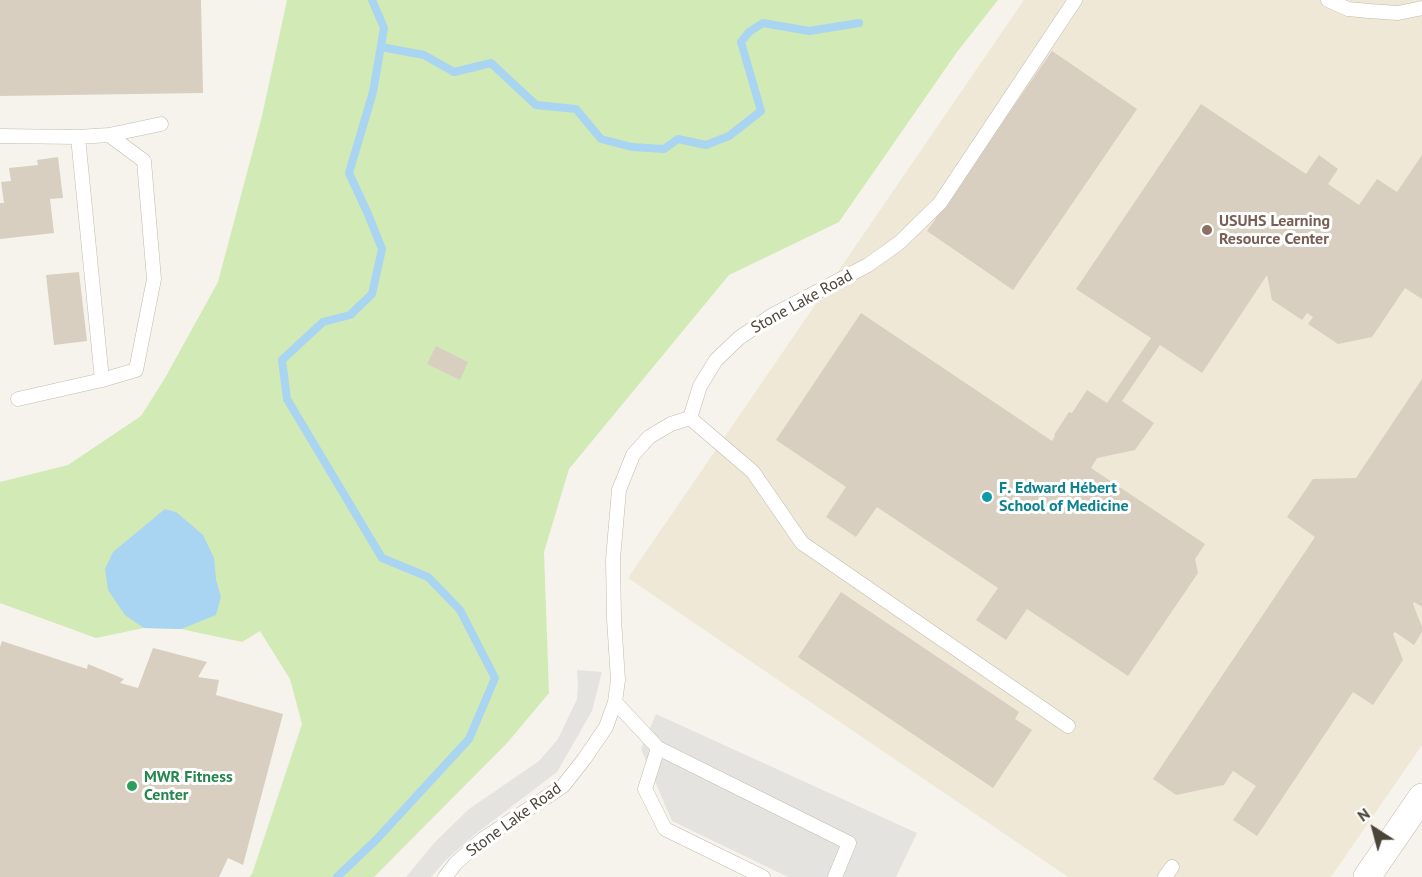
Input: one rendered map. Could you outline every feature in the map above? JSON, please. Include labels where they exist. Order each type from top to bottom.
[{"type":"street","points":[[1367,877],[1422,796]]},
{"type":"lane","name":"Stone Lake Road","points":[[445,877],[456,863],[483,839],[563,786],[606,727],[615,702],[618,680],[613,560],[619,490],[633,455],[649,437],[671,424],[690,418],[700,386],[716,360],[740,338],[771,316],[868,265],[899,243],[940,203],[1075,0]]},
{"type":"lane","points":[[1328,0],[1348,9],[1398,13],[1422,9]]},
{"type":"lane","points":[[0,136],[109,135],[161,124]]},
{"type":"lane","points":[[18,399],[136,370],[154,279],[144,161],[109,135]]},
{"type":"lane","points":[[78,137],[102,380]]},
{"type":"lane","points":[[690,418],[753,472],[802,543],[1068,726]]},
{"type":"lane","points":[[615,702],[658,748],[849,843],[835,877]]},
{"type":"lane","points":[[658,748],[645,789],[665,829],[764,877]]},
{"type":"shaded area","points":[[1024,0],[1422,0],[1422,745],[1331,877],[1068,877],[628,578]]},
{"type":"shaded area","points":[[577,670],[602,672],[592,711],[557,772],[478,832],[445,861],[431,877],[406,877],[435,842],[469,809],[539,761],[558,739],[577,699]]},
{"type":"shaded area","points":[[656,714],[917,833],[896,877],[788,877],[672,821],[641,749]]},
{"type":"green space","points":[[287,0],[998,0],[957,52],[839,222],[729,275],[569,469],[544,552],[549,693],[508,742],[374,877],[249,877],[252,874],[302,724],[290,679],[260,631],[242,642],[181,629],[144,628],[96,638],[0,603],[0,482],[68,465],[141,416],[165,378],[218,282],[262,116]]},
{"type":"water","points":[[165,509],[176,512],[203,535],[214,558],[216,580],[221,597],[216,615],[181,629],[144,628],[125,615],[108,590],[105,569],[113,552]]},
{"type":"building","points":[[0,0],[201,0],[203,93],[0,96]]},
{"type":"building","points":[[1052,51],[1137,109],[1013,290],[927,231]]},
{"type":"building","points":[[1201,104],[1306,174],[1319,155],[1338,169],[1328,184],[1359,205],[1377,179],[1397,192],[1422,155],[1422,299],[1405,288],[1372,337],[1338,344],[1308,324],[1313,317],[1307,313],[1302,320],[1272,300],[1267,275],[1202,373],[1160,345],[1122,401],[1154,423],[1135,450],[1097,458],[1091,468],[1205,544],[1195,559],[1198,573],[1128,676],[1027,609],[1006,640],[976,620],[998,588],[877,507],[856,537],[826,517],[846,487],[776,440],[861,313],[1052,441],[1069,412],[1072,413],[1087,390],[1107,403],[1151,338],[1076,289]]},
{"type":"building","points":[[58,157],[63,198],[50,199],[54,233],[0,239],[0,203],[4,203],[1,182],[11,181],[9,168],[38,165],[37,160]]},
{"type":"building","points":[[79,272],[87,341],[54,345],[46,275]]},
{"type":"building","points":[[436,346],[468,362],[460,380],[427,364]]},
{"type":"building","points":[[1422,379],[1422,607],[1414,602],[1413,604],[1422,632],[1414,645],[1395,632],[1393,634],[1403,660],[1373,705],[1353,692],[1257,836],[1233,820],[1256,786],[1233,771],[1224,785],[1176,795],[1153,779],[1315,537],[1287,517],[1313,479],[1356,478]]},
{"type":"building","points":[[841,592],[1019,712],[1015,719],[1032,730],[993,788],[798,657]]},
{"type":"building","name":"MWR Fitness Center","points":[[2,641],[87,669],[88,664],[124,679],[120,683],[138,688],[153,648],[207,662],[198,677],[219,680],[216,695],[283,714],[243,865],[228,858],[219,877],[0,877],[0,647]]},
{"type":"waterway","points":[[337,877],[376,840],[469,739],[495,678],[460,610],[428,577],[382,558],[287,399],[282,360],[323,322],[350,315],[372,294],[382,249],[349,173],[373,92],[384,28],[372,0]]},
{"type":"waterway","points":[[381,47],[424,55],[454,72],[491,63],[536,105],[576,109],[601,139],[632,147],[664,149],[678,139],[706,145],[729,136],[761,111],[741,42],[749,32],[763,23],[809,31],[859,23]]},
{"type":"place","name":"USUHS Learning Resource Center","points":[[1207,230]]},
{"type":"place","name":"F. Edward Hébert School of Medicine","points":[[987,497]]},
{"type":"place","name":"MWR Fitness Center","points":[[132,786]]}]
